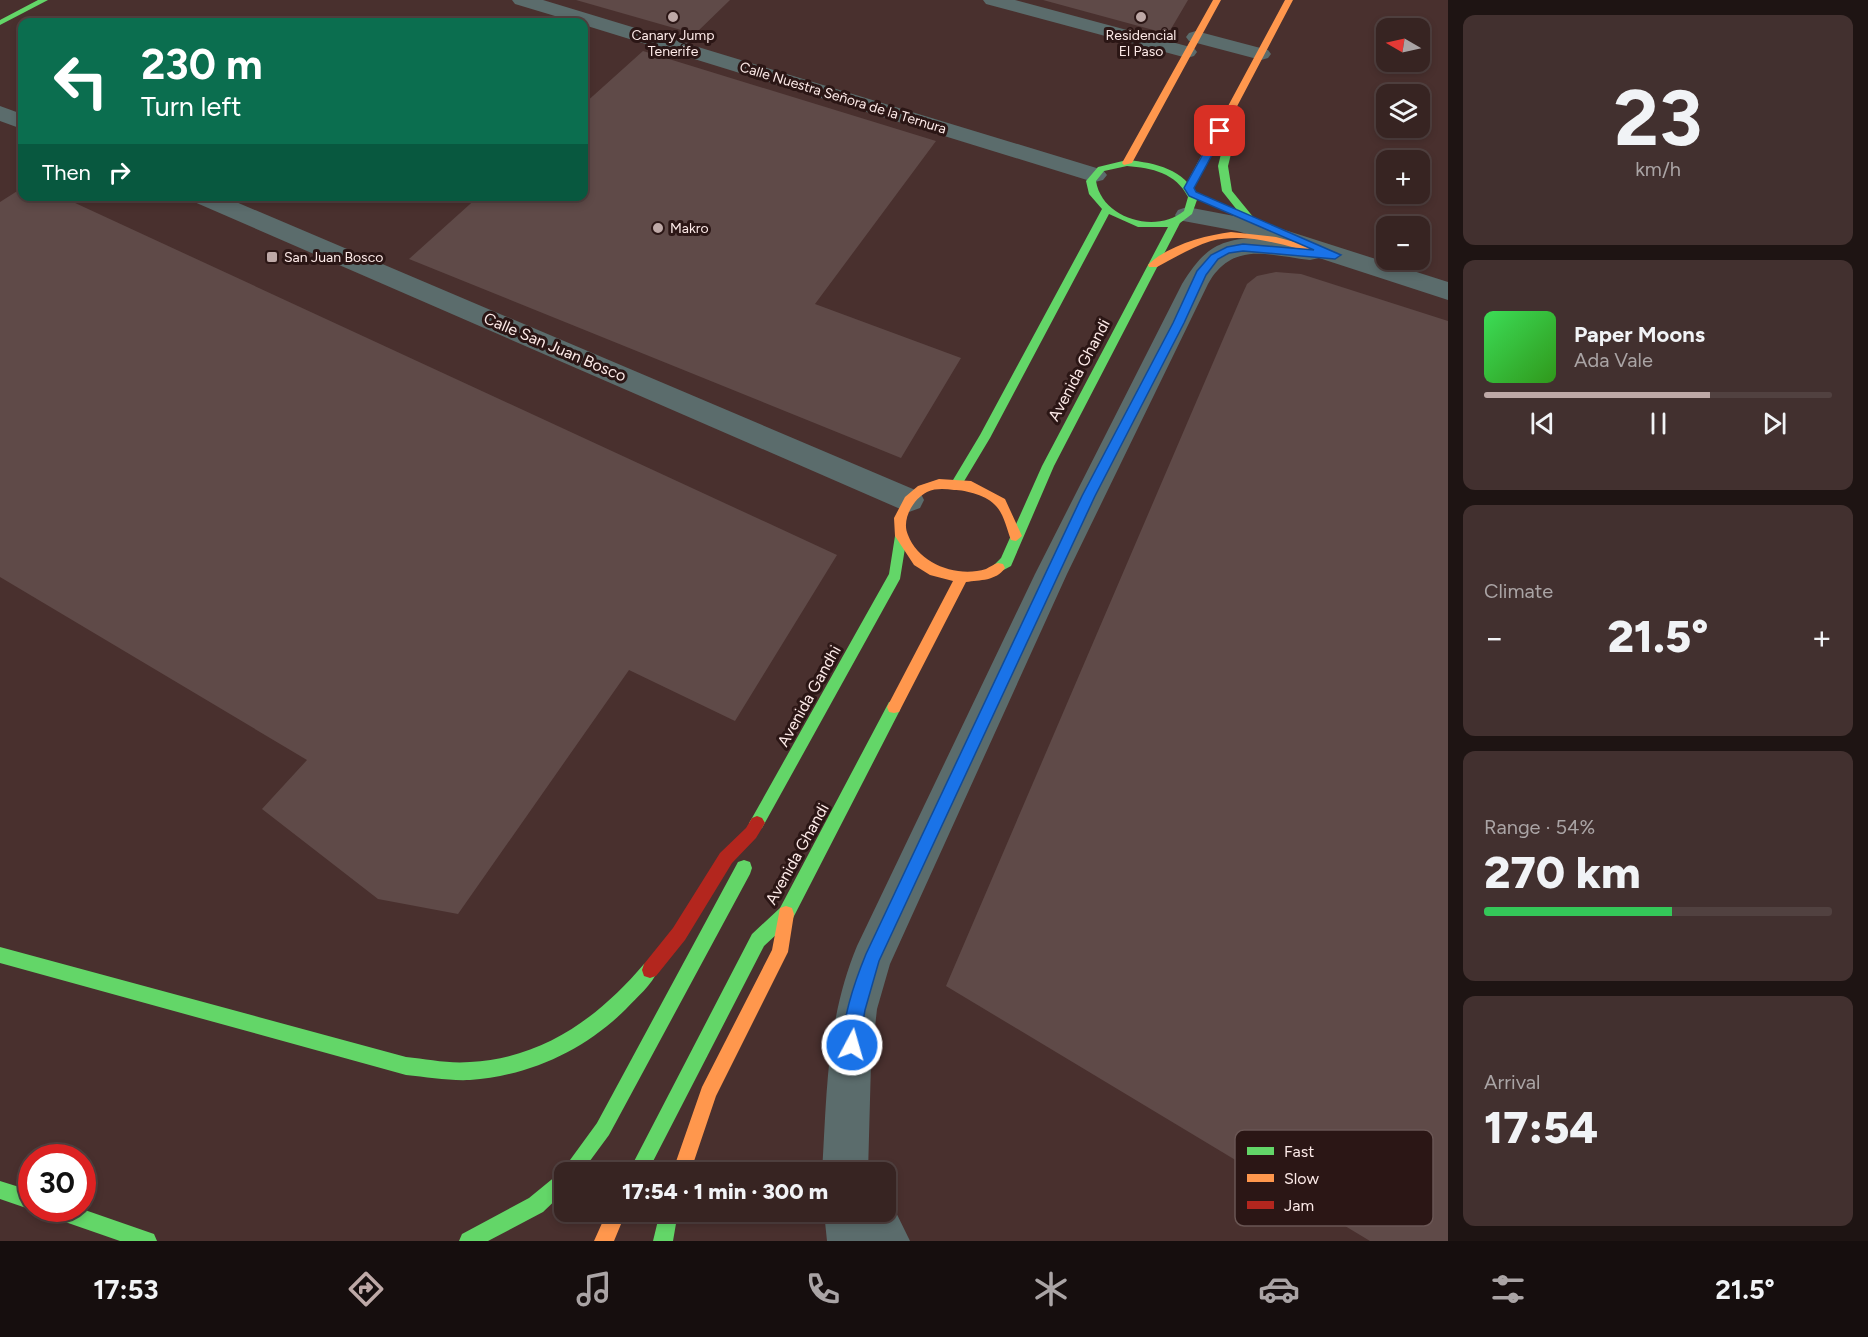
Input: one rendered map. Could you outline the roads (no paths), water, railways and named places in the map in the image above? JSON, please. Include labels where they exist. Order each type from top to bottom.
[{"type":"street","points":[[0,24],[44,0]]},
{"type":"street","name":"Calle Nuestra Señora de la Ternura","points":[[523,0],[582,18]]},
{"type":"street","points":[[993,0],[1191,45],[1261,54]]},
{"type":"street","points":[[1128,163],[1217,0]]},
{"type":"street","name":"Avenida Ghandi","points":[[1016,536],[1048,466],[1186,204],[1230,112],[1289,0]]},
{"type":"street","name":"Calle Nuestra Señora de la Ternura","points":[[588,20],[1095,176]]},
{"type":"street","points":[[1230,112],[1232,134],[1223,166],[1226,183],[1230,198],[1249,218]]},
{"type":"street","points":[[0,113],[18,120]]},
{"type":"street","points":[[1186,204],[1181,180],[1163,170],[1142,164],[1128,163],[1108,167],[1095,176],[1091,184],[1092,193],[1097,202],[1106,210],[1126,220],[1148,224],[1186,204],[1249,218],[1334,255]]},
{"type":"street","name":"Calle San Juan Bosco","points":[[212,201],[909,500]]},
{"type":"street","points":[[1186,204],[1448,291]]},
{"type":"street","points":[[956,485],[984,438],[1106,210]]},
{"type":"street","points":[[1153,265],[1191,245],[1218,237],[1231,236],[1263,240],[1334,255]]},
{"type":"street","points":[[848,1162],[850,1063],[856,1010],[872,960],[1089,496],[1201,274],[1214,257],[1227,250],[1243,248],[1334,255]]},
{"type":"street","points":[[939,484],[956,485],[971,486],[1001,502],[1016,536],[1006,562],[988,574],[962,577],[935,571],[919,561],[901,536],[900,518],[909,500],[922,489],[939,484]]},
{"type":"street","name":"Avenida Gandhi","points":[[751,833],[895,575],[901,536]]},
{"type":"street","name":"Avenida Ghandi","points":[[643,1162],[758,940],[786,914],[962,577]]},
{"type":"street","points":[[0,955],[406,1066],[469,1071],[521,1064],[575,1041],[632,994],[680,934],[726,858],[751,833]]},
{"type":"street","points":[[578,1162],[603,1129],[744,868],[751,833]]},
{"type":"street","points":[[685,1162],[708,1093],[780,952],[786,914]]},
{"type":"street","points":[[470,1241],[537,1205],[554,1189]]},
{"type":"street","points":[[0,1190],[18,1196]]},
{"type":"street","points":[[92,1222],[147,1241]]},
{"type":"street","points":[[604,1241],[613,1222]]},
{"type":"street","points":[[663,1241],[667,1222]]},
{"type":"street","points":[[848,1222],[850,1241]]},
{"type":"street","points":[[877,1222],[887,1241]]},
{"type":"place","name":"Canary Jump Tenerife","points":[[673,17]]},
{"type":"place","name":"Residencial El Paso","points":[[1141,17]]},
{"type":"place","name":"Makro","points":[[658,228]]},
{"type":"place","name":"San Juan Bosco","points":[[272,257]]}]
